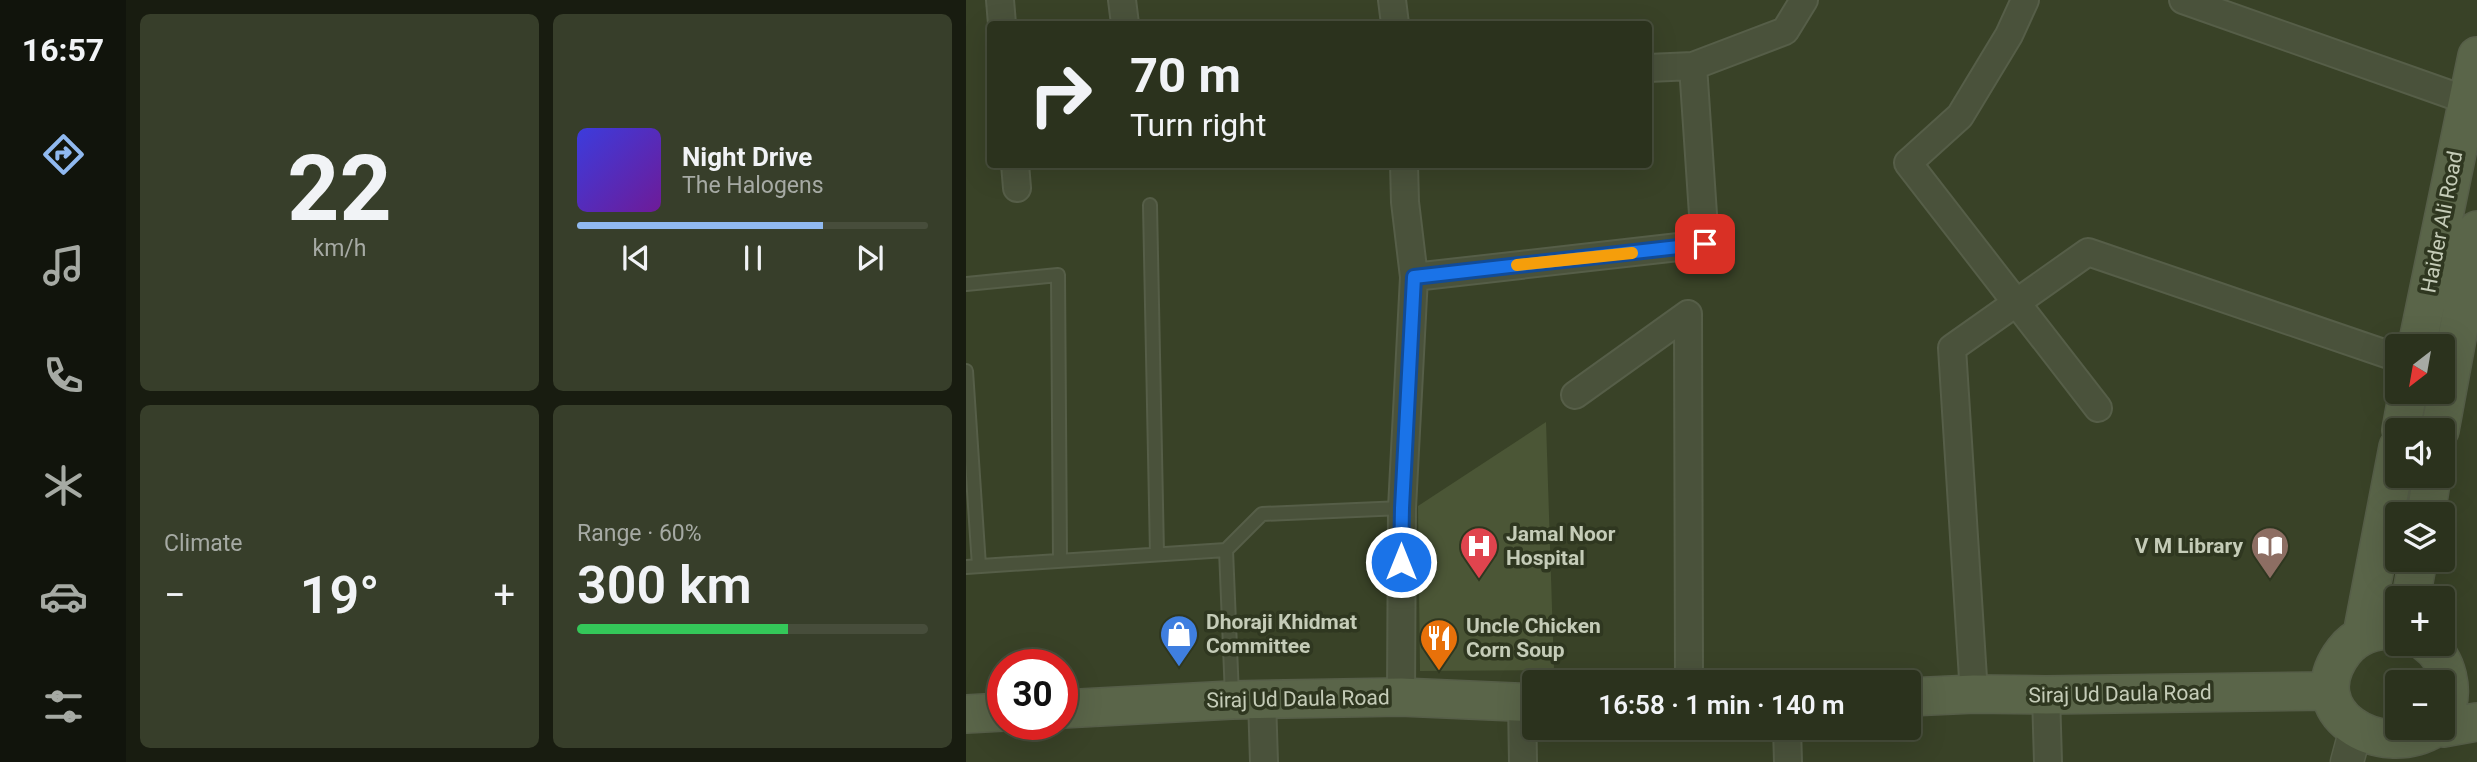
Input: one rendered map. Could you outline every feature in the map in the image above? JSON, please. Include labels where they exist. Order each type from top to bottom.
[{"type":"main road","name":"Haider Ali Road","points":[[2419,334],[2477,56]]},
{"type":"main road","name":"Haider Ali Road","points":[[2443,418],[2472,279],[2477,230]]},
{"type":"main road","points":[[2394,488],[2380,633],[2348,645],[2332,674],[2330,691],[2351,749],[2369,744],[2387,748],[2404,747],[2421,740]]},
{"type":"main road","name":"Siraj Ud Daula Road","points":[[1921,696],[2330,691]]},
{"type":"main road","name":"Siraj Ud Daula Road","points":[[1078,708],[1401,696],[1522,703]]},
{"type":"main road","points":[[966,714],[987,713]]},
{"type":"main road","points":[[2455,716],[2477,723]]},
{"type":"street","points":[[1000,0],[1002,21]]},
{"type":"street","points":[[1122,0],[1125,21]]},
{"type":"street","points":[[1392,0],[1395,21]]},
{"type":"street","points":[[2025,0],[2009,35],[1960,116],[1908,163],[2098,408]]},
{"type":"street","points":[[2183,0],[2466,100]]},
{"type":"street","points":[[1652,68],[1693,66],[1785,30],[1794,4]]},
{"type":"street","points":[[1414,277],[1705,244],[1693,66]]},
{"type":"street","points":[[1401,696],[1402,508],[1414,277],[1405,202],[1404,168]]},
{"type":"street","points":[[1973,694],[1952,348],[2088,252],[2385,354]]},
{"type":"street","points":[[1575,395],[1688,314],[1689,670]]},
{"type":"street","points":[[2046,695],[2048,762]]},
{"type":"street","points":[[1247,700],[1264,762]]},
{"type":"street","points":[[1523,762],[1525,740]]},
{"type":"street","points":[[1787,740],[1787,762]]},
{"type":"lane","points":[[1150,205],[1157,554]]},
{"type":"lane","points":[[966,284],[1058,275],[1060,560]]},
{"type":"lane","points":[[966,371],[972,566],[1226,550],[1262,514],[1402,508]]},
{"type":"lane","points":[[1226,550],[1247,700]]},
{"type":"building","name":"Jamal Noor Hospital","points":[[1546,422],[1554,670],[1420,671],[1418,506]]},
{"type":"slow traffic","points":[[1517,265],[1632,253]]},
{"type":"place","name":"Jamal Noor Hospital","points":[[1479,580]]},
{"type":"place","name":"V M Library","points":[[2270,580]]},
{"type":"place","name":"Dhoraji Khidmat Committee","points":[[1179,668]]},
{"type":"place","name":"Uncle Chicken Corn Soup","points":[[1439,672]]},
{"type":"route","points":[[1401,562],[1414,277],[1705,244]]}]
